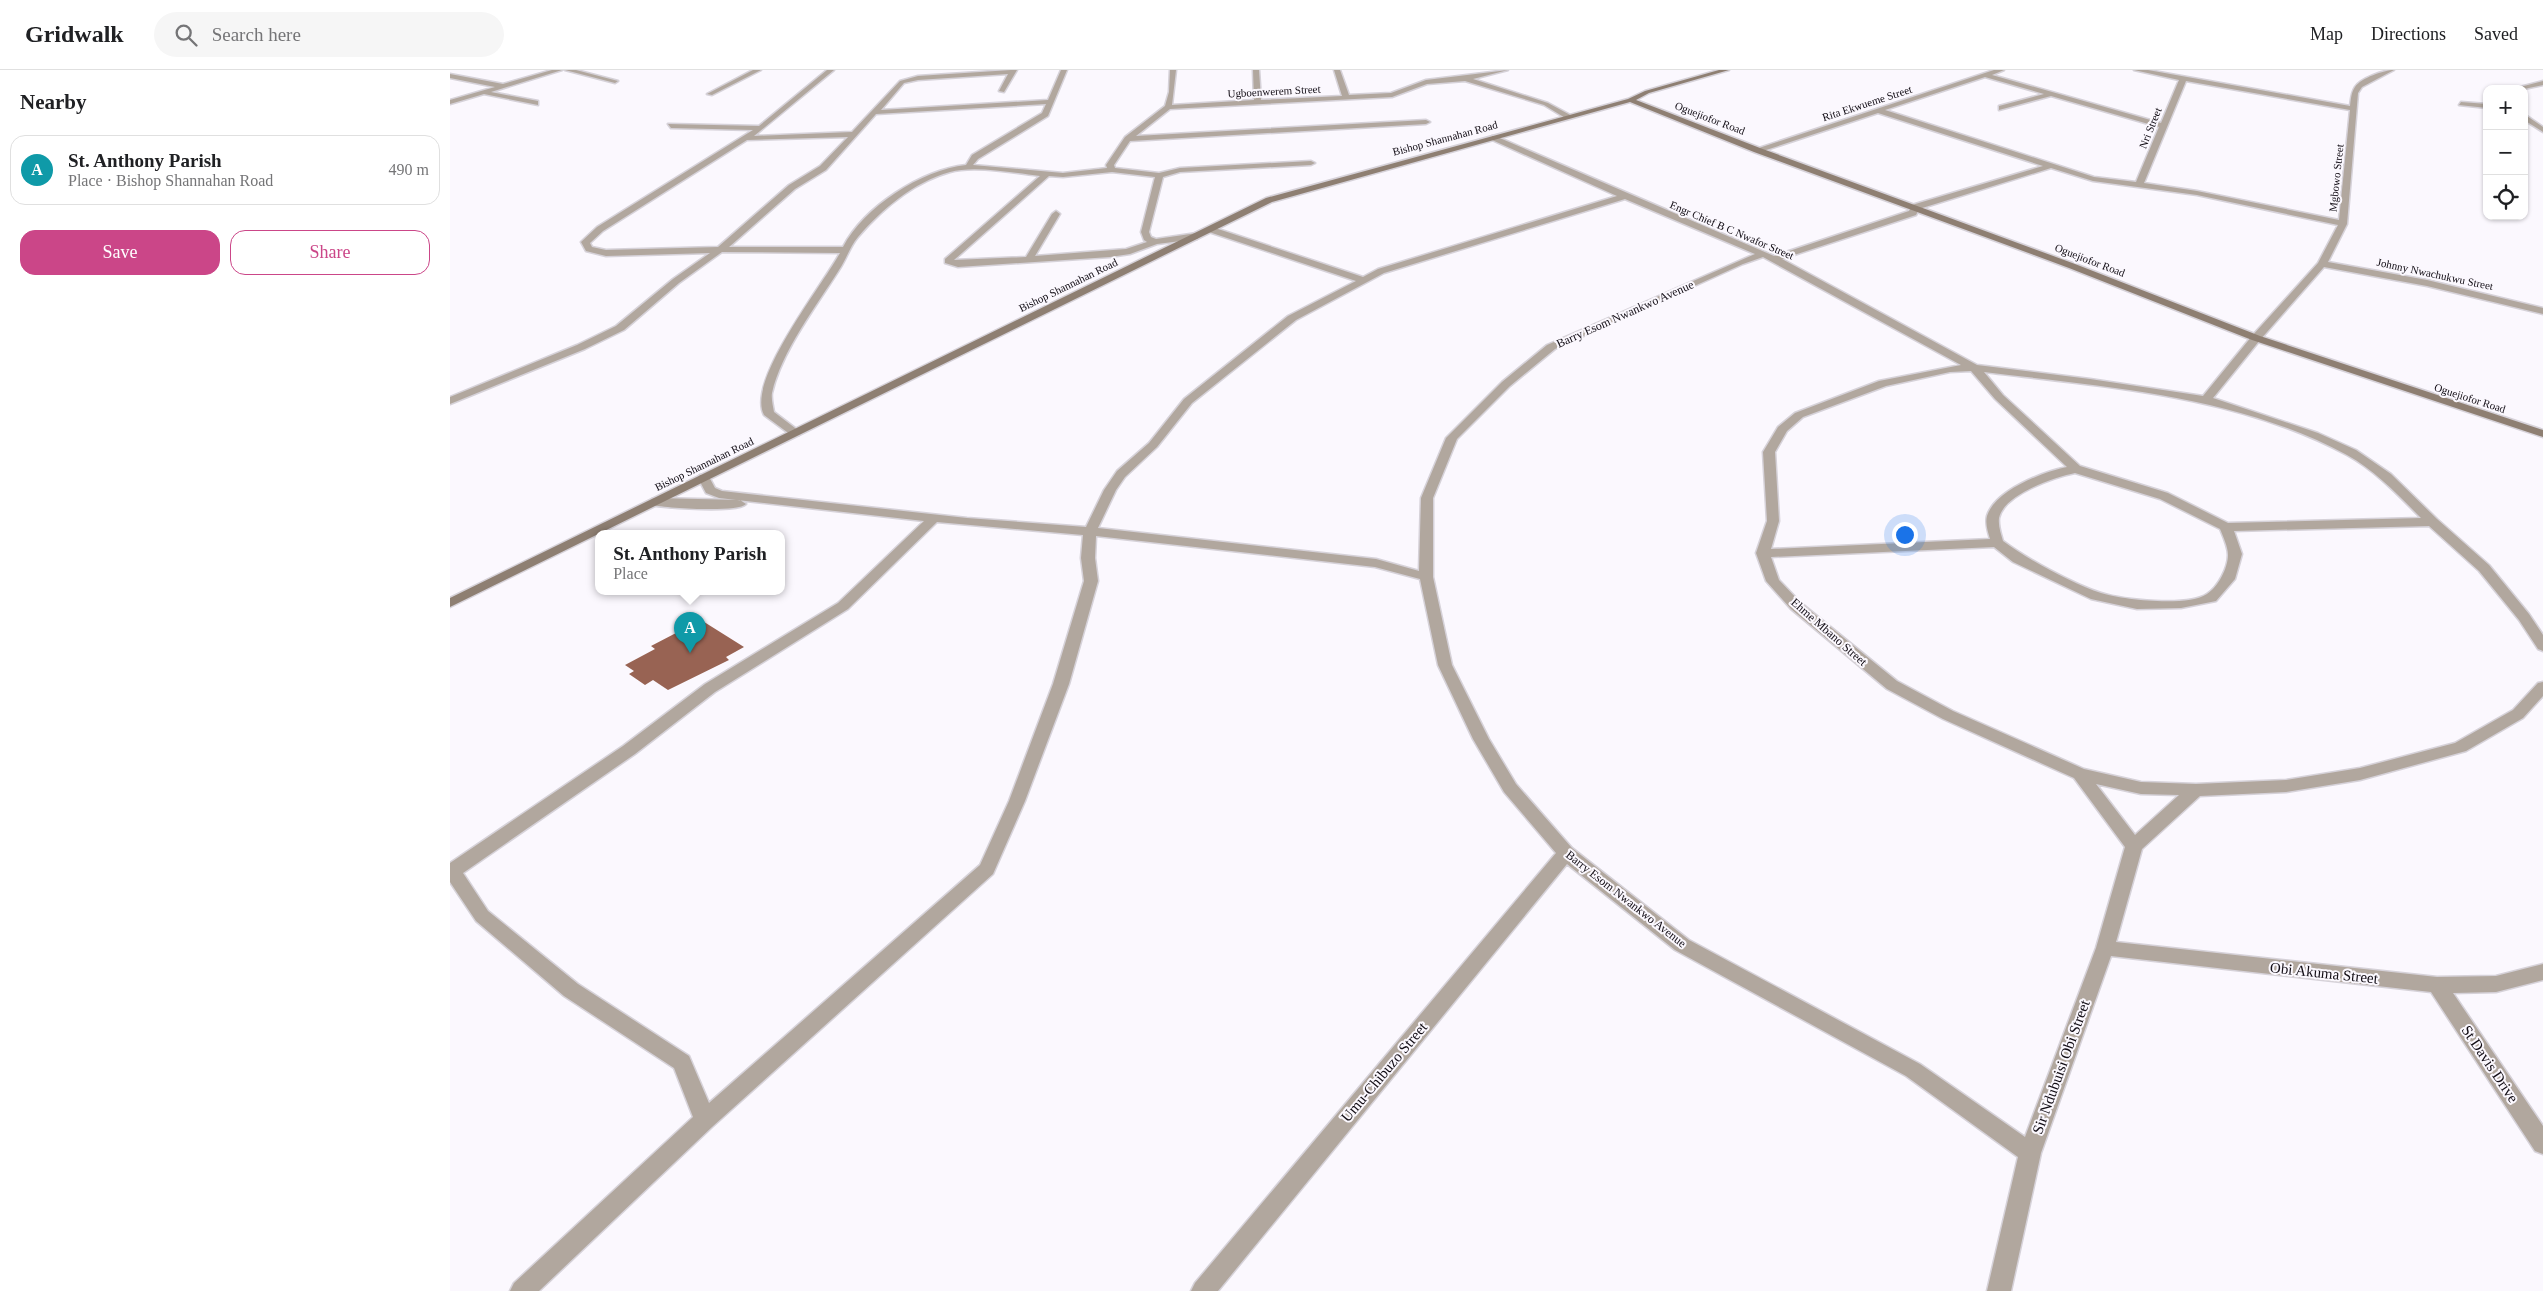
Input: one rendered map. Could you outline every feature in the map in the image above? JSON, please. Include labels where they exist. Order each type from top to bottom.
[{"type":"street","points":[[450,75],[464,70]]},
{"type":"street","points":[[450,102],[558,70]]},
{"type":"street","points":[[568,70],[615,80]]},
{"type":"street","points":[[710,94],[758,70]]},
{"type":"street","points":[[831,70],[761,128],[600,229],[585,242],[589,249],[606,252],[721,249],[845,250]]},
{"type":"street","points":[[968,167],[975,157],[1045,114],[1064,70]]},
{"type":"street","points":[[1112,170],[1110,165],[1128,139],[1168,107],[1172,92],[1173,70]]},
{"type":"street","points":[[1256,70],[1258,103]]},
{"type":"street","points":[[1337,70],[1347,99]]},
{"type":"street","points":[[1466,79],[1505,70]]},
{"type":"street","name":"Bishop Shannahan Road","points":[[599,530],[1212,230],[1269,200],[1498,138],[1726,70]]},
{"type":"street","name":"Rita Ekwueme Street","points":[[1757,150],[2001,70]]},
{"type":"street","points":[[2137,70],[2354,109]]},
{"type":"street","points":[[2374,70],[2388,71]]},
{"type":"street","points":[[1002,91],[1013,71]]},
{"type":"street","points":[[450,401],[581,347],[620,328],[670,285],[721,249],[785,193],[824,168],[902,82],[918,78],[1013,71]]},
{"type":"street","name":"Mgbowo Street","points":[[2206,400],[2256,338],[2322,264],[2343,224],[2355,93],[2359,86],[2388,71]]},
{"type":"street","points":[[1450,73],[1546,104],[1570,117]]},
{"type":"street","points":[[450,75],[504,86]]},
{"type":"street","points":[[1984,76],[2162,126]]},
{"type":"street","name":"Ugboenwerem Street","points":[[1168,107],[1347,99],[1399,94],[1410,86],[1426,82],[1466,79]]},
{"type":"street","name":"Nri Street","points":[[2139,185],[2183,79]]},
{"type":"street","points":[[2528,86],[2543,83]]},
{"type":"street","points":[[478,94],[504,95],[536,102],[536,104]]},
{"type":"street","points":[[2002,108],[2049,95]]},
{"type":"street","name":"Oguejiofor Road","points":[[1630,100],[1757,150],[1915,207],[2256,338],[2543,434]]},
{"type":"street","points":[[876,112],[1051,102]]},
{"type":"street","points":[[2461,104],[2483,106]]},
{"type":"street","points":[[1880,111],[2093,179],[2246,203],[2343,224]]},
{"type":"street","points":[[2528,119],[2542,130],[2540,133],[2543,141]]},
{"type":"street","points":[[1128,139],[1426,122]]},
{"type":"street","points":[[671,126],[761,128]]},
{"type":"street","points":[[744,138],[798,138],[856,134]]},
{"type":"street","name":"Engr Chief B C Nwafor Street","points":[[1498,138],[1625,196],[1774,259],[1974,368]]},
{"type":"street","points":[[796,433],[768,413],[766,394],[784,349],[838,265],[852,238],[874,215],[905,190],[944,170],[968,167],[1047,174],[1083,174],[1112,170],[1159,175],[1180,170],[1311,163]]},
{"type":"street","points":[[1774,259],[1913,213],[1915,207],[2050,166]]},
{"type":"street","points":[[1047,174],[972,240],[950,256],[948,261],[958,264],[1127,252],[1155,242],[1197,236]]},
{"type":"street","points":[[1155,242],[1147,238],[1144,232],[1159,175]]},
{"type":"street","points":[[522,1291],[705,1120],[987,869],[1017,801],[1061,684],[1091,581],[1088,558],[1090,532],[1110,490],[1121,474],[1153,445],[1188,401],[1292,318],[1381,271],[1418,258],[1625,196]]},
{"type":"street","points":[[1029,259],[1056,214]]},
{"type":"street","points":[[1212,230],[1363,280]]},
{"type":"street","points":[[1127,252],[1126,262],[1129,269]]},
{"type":"street","name":"Barry Esom Nwankwo Avenue","points":[[1761,255],[1740,262],[1551,347],[1506,384],[1452,438],[1427,498],[1426,577],[1445,665],[1481,739],[1510,788],[1566,852],[1682,945],[1914,1070],[2030,1153]]},
{"type":"street","name":"Johnny Nwachukwu Street","points":[[2322,264],[2427,283],[2543,311]]},
{"type":"street","points":[[1974,368],[1998,397],[2076,469],[2164,496],[2226,527],[2432,522]]},
{"type":"street","points":[[2226,527],[2235,554],[2228,579],[2212,598],[2181,604],[2137,605],[2096,596],[2027,563],[1997,543],[1763,553],[1773,521],[1769,452],[1782,429],[1799,415],[1883,383],[1942,370],[1974,368],[2206,400],[2280,422],[2352,453],[2387,477],[2432,522],[2484,568],[2524,617],[2543,646]]},
{"type":"street","points":[[1997,543],[1993,517],[1999,506],[2031,483],[2051,474],[2076,469]]},
{"type":"street","points":[[704,478],[710,490],[719,494],[1376,563],[1426,577]]},
{"type":"street","points":[[656,502],[713,506],[779,501]]},
{"type":"street","points":[[705,1120],[682,1062],[571,990],[482,916],[451,872],[629,750],[710,688],[842,606],[934,518]]},
{"type":"street","name":"Bishop Shannahan Road","points":[[450,603],[595,532]]},
{"type":"street","name":"Ehme Mbano Street","points":[[1763,553],[1773,581],[1796,606],[1892,685],[1948,715],[2080,774],[2134,846]]},
{"type":"street","points":[[2080,774],[2141,788],[2196,790],[2286,786],[2360,774],[2460,748],[2518,714],[2543,687]]},
{"type":"street","points":[[2134,846],[2196,790]]},
{"type":"street","name":"Sir Ndubuisi Obi Street","points":[[1999,1291],[2030,1153],[2105,948],[2134,846]]},
{"type":"street","name":"Umu-Chibuzo Street","points":[[1203,1291],[1566,852]]},
{"type":"street","name":"Obi Akuma Street","points":[[2105,948],[2437,985],[2496,984],[2543,972]]},
{"type":"street","name":"St Davis Drive","points":[[2437,985],[2543,1144]]},
{"type":"building","points":[[701,620],[744,647],[726,657],[729,660],[668,690],[653,680],[645,685],[629,674],[634,671],[625,665],[655,649],[651,646]]},
{"type":"place","name":"St. Anthony Parish","points":[[690,653]]}]
